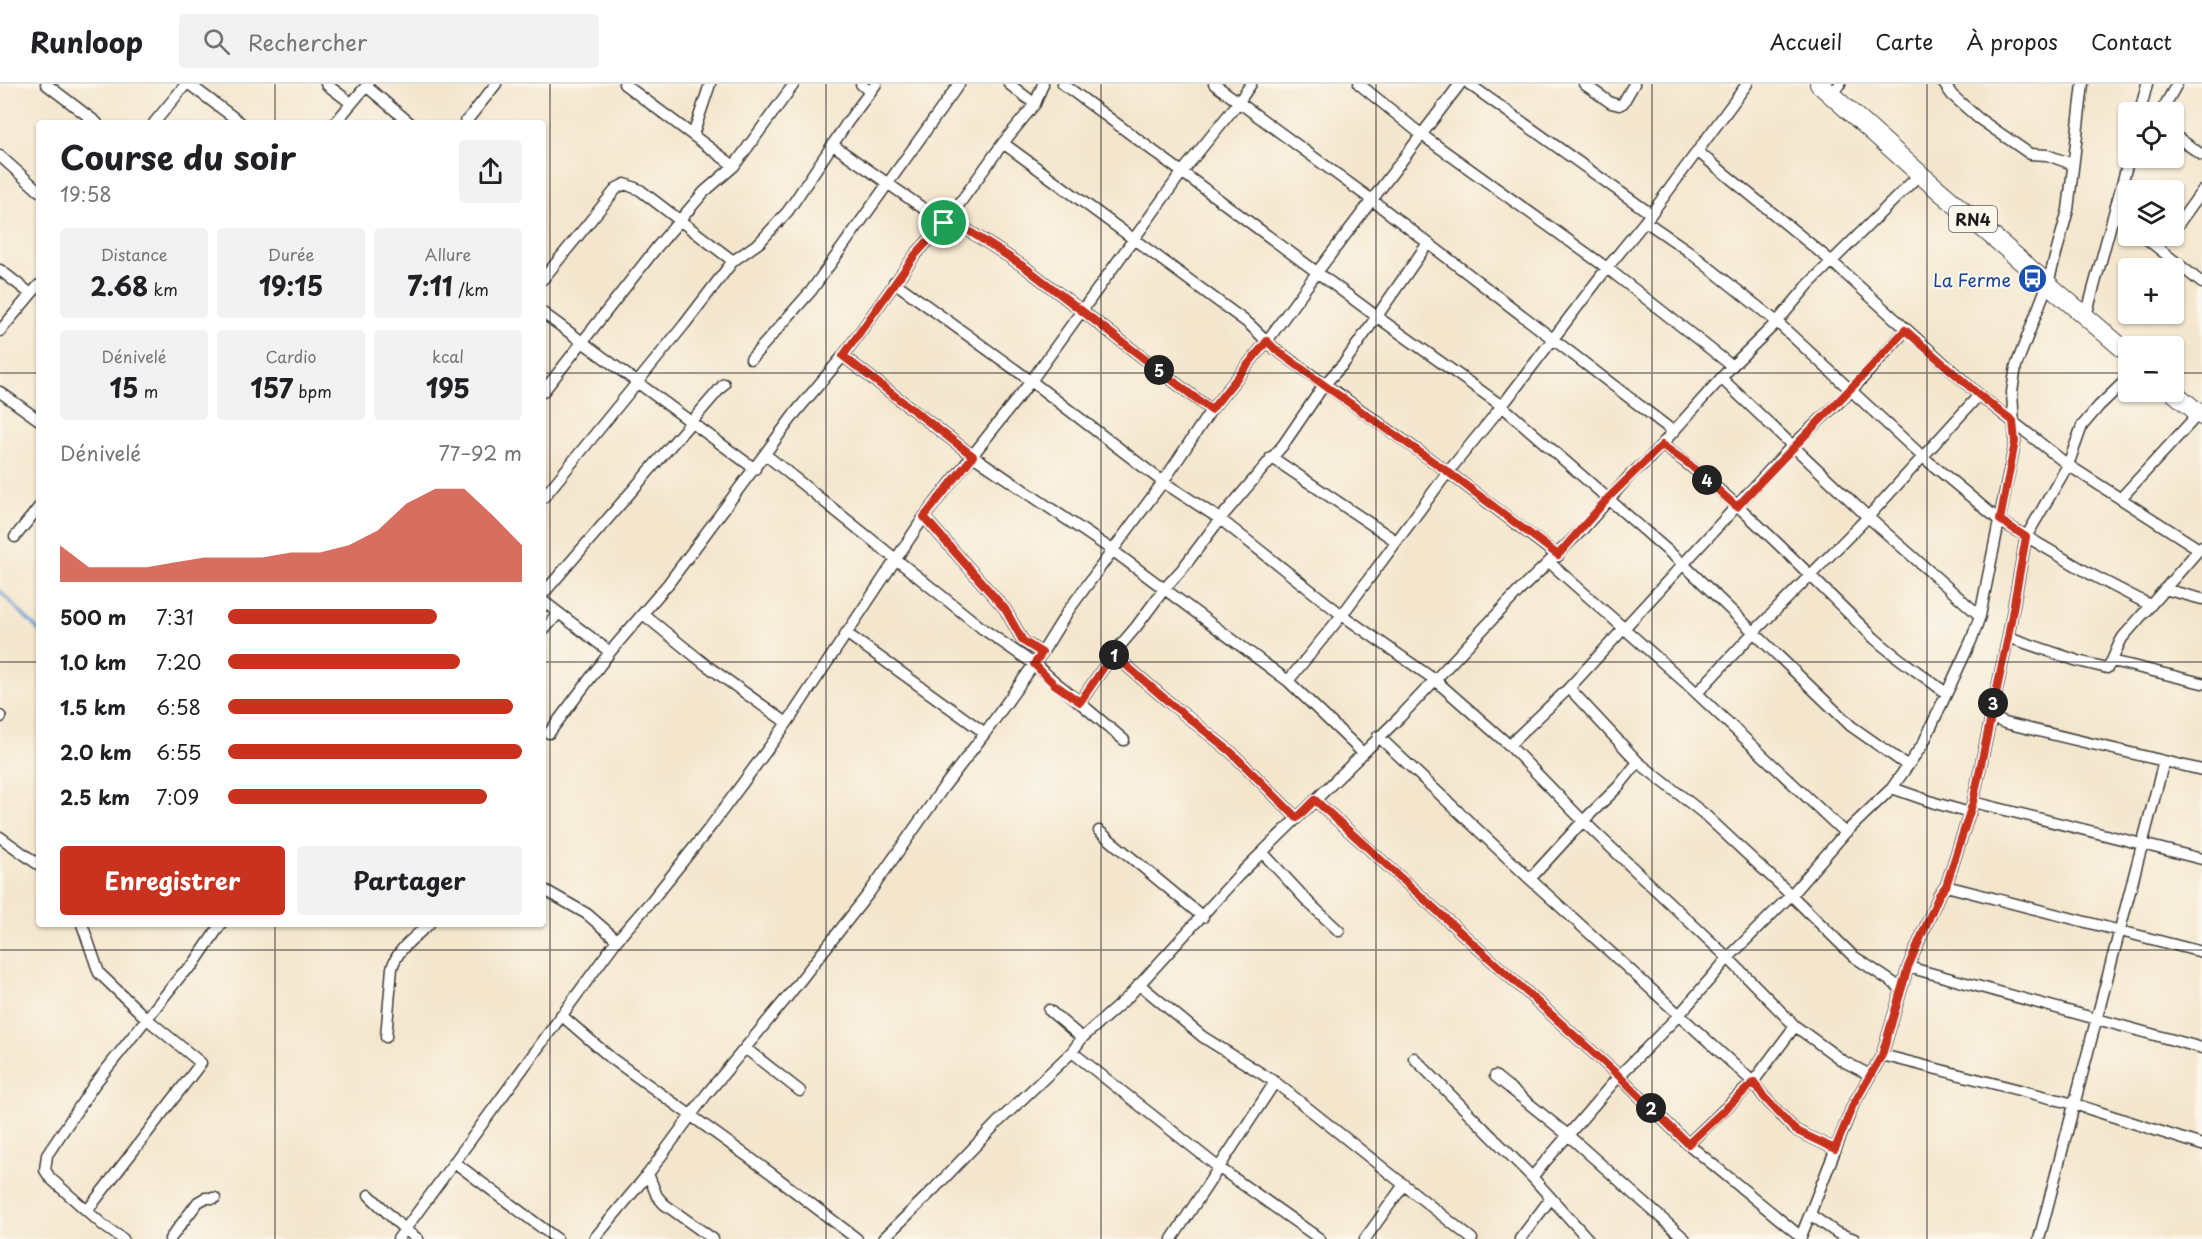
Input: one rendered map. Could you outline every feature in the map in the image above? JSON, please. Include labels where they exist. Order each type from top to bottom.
[{"type":"highway","name":"RN4","points":[[1830,87],[1920,174],[2118,344]]},
{"type":"highway","points":[[2184,400],[2201,413]]},
{"type":"street","points":[[46,84],[93,120]]},
{"type":"street","points":[[157,120],[188,84],[237,120]]},
{"type":"street","points":[[326,84],[351,104]]},
{"type":"street","points":[[467,120],[496,84]]},
{"type":"street","points":[[624,84],[734,166]]},
{"type":"street","points":[[693,135],[710,84]]},
{"type":"street","points":[[546,388],[704,192],[734,166],[794,84]]},
{"type":"street","points":[[546,494],[733,261],[760,242],[788,211],[873,88],[861,84]]},
{"type":"street","points":[[751,359],[812,291],[959,84]]},
{"type":"street","points":[[1009,84],[1035,104]]},
{"type":"street","points":[[549,733],[610,652],[644,614],[755,470],[796,412],[843,356],[894,282],[946,220],[1035,104],[1043,84]]},
{"type":"street","points":[[1063,84],[1376,316],[1503,405],[1683,564],[1851,726],[1908,766]]},
{"type":"street","points":[[1214,84],[1372,200],[1674,432]]},
{"type":"street","points":[[402,1235],[616,940],[690,855],[787,723],[924,517],[1031,381],[1183,171],[1251,84]]},
{"type":"street","points":[[1359,84],[1422,135],[1606,268],[1732,366]]},
{"type":"street","points":[[594,1239],[837,935],[1042,653],[1068,611],[1163,482],[1211,410],[1267,341],[1460,84]]},
{"type":"street","points":[[1469,84],[1648,217],[1778,322],[1923,457],[2000,520],[2026,537],[2150,605]]},
{"type":"street","points":[[1584,84],[1611,103],[1619,105],[1623,103],[1634,84]]},
{"type":"street","points":[[1288,681],[1342,615],[1448,472],[1503,405],[1606,268],[1648,217],[1747,84]]},
{"type":"street","points":[[1944,84],[1952,95],[1978,118],[2030,154],[2047,155],[2072,164]]},
{"type":"street","points":[[1532,1177],[1619,1076],[1680,1014],[1728,958],[1791,894],[1845,833],[1892,788],[1923,744],[1971,641],[1980,616],[2015,442],[2012,392],[2016,366],[2048,282],[2068,210],[2083,84]]},
{"type":"street","points":[[2142,102],[2146,84]]},
{"type":"street","points":[[2167,102],[2177,84]]},
{"type":"street","points":[[338,120],[367,85],[407,120]]},
{"type":"street","points":[[2184,142],[2202,155]]},
{"type":"street","points":[[1003,143],[1249,324],[1275,349],[1448,472],[1553,559],[1624,629],[1697,693],[1845,833]]},
{"type":"street","points":[[833,145],[888,184],[1026,268],[1211,410]]},
{"type":"street","points":[[1697,151],[1831,261],[1979,395],[2068,465],[2201,547],[2150,605],[2116,648],[2112,662],[2105,668],[2008,637]]},
{"type":"street","points":[[0,156],[36,188]]},
{"type":"street","points":[[2086,316],[2126,168]]},
{"type":"street","points":[[883,1239],[997,1123],[1072,1052],[1082,1038],[1139,984],[1203,917],[1239,875],[1363,753],[1553,559],[1609,497],[1662,445],[1732,366],[1778,322],[1809,284],[1920,174]]},
{"type":"street","points":[[546,275],[617,188],[625,184],[640,190],[733,261]]},
{"type":"street","points":[[2184,216],[2202,190]]},
{"type":"street","points":[[2114,215],[2118,218]]},
{"type":"street","points":[[1080,702],[1113,654],[1220,519],[1283,445],[1324,385],[1346,362],[1428,243]]},
{"type":"street","points":[[2157,246],[2202,283]]},
{"type":"street","points":[[0,270],[35,289],[0,331]]},
{"type":"street","points":[[894,282],[1031,381],[1163,482],[1220,519],[1342,615],[1435,680],[1509,745],[1583,821],[1728,958],[1795,1026],[1843,1061],[1870,1075]]},
{"type":"street","points":[[546,315],[755,470]]},
{"type":"street","points":[[1509,745],[1569,688],[1792,446],[1851,391],[1905,330]]},
{"type":"street","points":[[843,356],[973,456],[1112,550],[1288,681],[1363,753]]},
{"type":"street","points":[[1721,378],[1868,517],[1980,616]]},
{"type":"street","points":[[546,590],[723,384]]},
{"type":"street","points":[[1315,800],[1619,1076],[1688,1144],[1800,1238],[1853,1105],[1882,1055],[1908,967],[1939,895],[1946,886],[1972,807],[2008,637],[2026,537],[2068,465],[2082,426],[2118,388]]},
{"type":"street","points":[[0,392],[36,418]]},
{"type":"street","points":[[1697,693],[1868,517],[1979,395]]},
{"type":"street","points":[[2121,498],[2201,413]]},
{"type":"street","points":[[1662,445],[1689,464],[1737,507],[1876,639],[1946,693]]},
{"type":"street","points":[[766,455],[983,629],[1034,664],[1054,684],[1080,702],[1124,740]]},
{"type":"street","points":[[1271,457],[1396,541]]},
{"type":"street","points":[[15,537],[36,511]]},
{"type":"street","points":[[924,517],[1005,609],[1023,641],[1042,653]]},
{"type":"street","points":[[2164,589],[2202,599]]},
{"type":"street","points":[[546,604],[610,652]]},
{"type":"street","points":[[546,628],[558,614]]},
{"type":"street","points":[[644,614],[706,664],[787,723]]},
{"type":"street","points":[[846,633],[985,733]]},
{"type":"street","points":[[1113,654],[1231,752],[1297,818]]},
{"type":"street","points":[[2112,662],[2202,683]]},
{"type":"street","points":[[1569,688],[1638,762],[1703,813],[1791,894],[1853,957],[1902,988]]},
{"type":"street","points":[[1990,717],[2005,723],[2202,770]]},
{"type":"street","points":[[1378,736],[1530,879],[1754,1082],[1764,1097],[1795,1130],[1835,1149]]},
{"type":"street","points":[[2039,1239],[2164,761]]},
{"type":"street","points":[[1530,879],[1618,787],[1638,762]]},
{"type":"street","points":[[1892,788],[1935,803],[1972,807],[2202,859]]},
{"type":"street","points":[[1099,831],[1203,917]]},
{"type":"street","points":[[0,837],[36,863]]},
{"type":"street","points":[[1263,853],[1309,903],[1339,931]]},
{"type":"street","points":[[1946,886],[2202,952]]},
{"type":"street","points":[[546,891],[587,914],[616,940]]},
{"type":"street","points":[[83,927],[99,973],[147,1019],[201,1063],[87,1211]]},
{"type":"street","points":[[123,1239],[50,1178],[45,1170],[46,1155],[87,1096],[182,975],[193,965],[219,927]]},
{"type":"street","points":[[386,1037],[392,968],[395,958],[400,950],[426,927]]},
{"type":"street","points":[[1908,967],[2202,1048]]},
{"type":"street","points":[[1139,984],[1203,1037],[1275,1082],[1472,1239]]},
{"type":"street","points":[[1049,1010],[1082,1038]]},
{"type":"street","points":[[561,1015],[611,1058],[857,1239]]},
{"type":"street","points":[[1688,1144],[1754,1082],[1795,1026]]},
{"type":"street","points":[[745,1048],[800,1091]]},
{"type":"street","points":[[1072,1052],[1218,1167],[1320,1239]]},
{"type":"street","points":[[1882,1055],[2074,1104],[2202,1145]]},
{"type":"street","points":[[1414,1058],[1532,1177],[1587,1239]]},
{"type":"street","points":[[1495,1076],[1569,1136],[1685,1239]]},
{"type":"street","points":[[1172,1239],[1275,1082]]},
{"type":"street","points":[[454,1162],[557,1239]]},
{"type":"street","points":[[648,1174],[657,1196],[664,1204],[713,1239]]},
{"type":"street","points":[[1365,1239],[1403,1186]]},
{"type":"street","points":[[369,1195],[402,1235],[418,1239]]},
{"type":"street","points":[[170,1239],[198,1202],[205,1198],[215,1198]]},
{"type":"street","points":[[1520,1239],[1551,1198]]},
{"type":"street","points":[[1811,1215],[1837,1233],[1854,1239]]},
{"type":"waterway","points":[[0,591],[36,628]]},
{"type":"place","name":"La Ferme","points":[[2032,279]]},
{"type":"route","points":[[949,218],[1026,268],[1211,410],[1267,341],[1558,555],[1609,497],[1662,445],[1689,464],[1737,507],[1792,446],[1851,391],[1905,330],[1979,395],[2013,421],[2015,442],[2000,520],[2026,537],[2008,637],[1973,802],[1946,886],[1939,895],[1908,967],[1882,1055],[1853,1105],[1835,1149],[1795,1130],[1764,1097],[1754,1082],[1688,1144],[1619,1076],[1315,800],[1297,818],[1231,752],[1113,654],[1080,702],[1054,684],[1034,664],[1042,653],[1023,641],[1005,609],[924,517],[973,456],[843,356],[894,282],[944,223],[949,218]]}]
